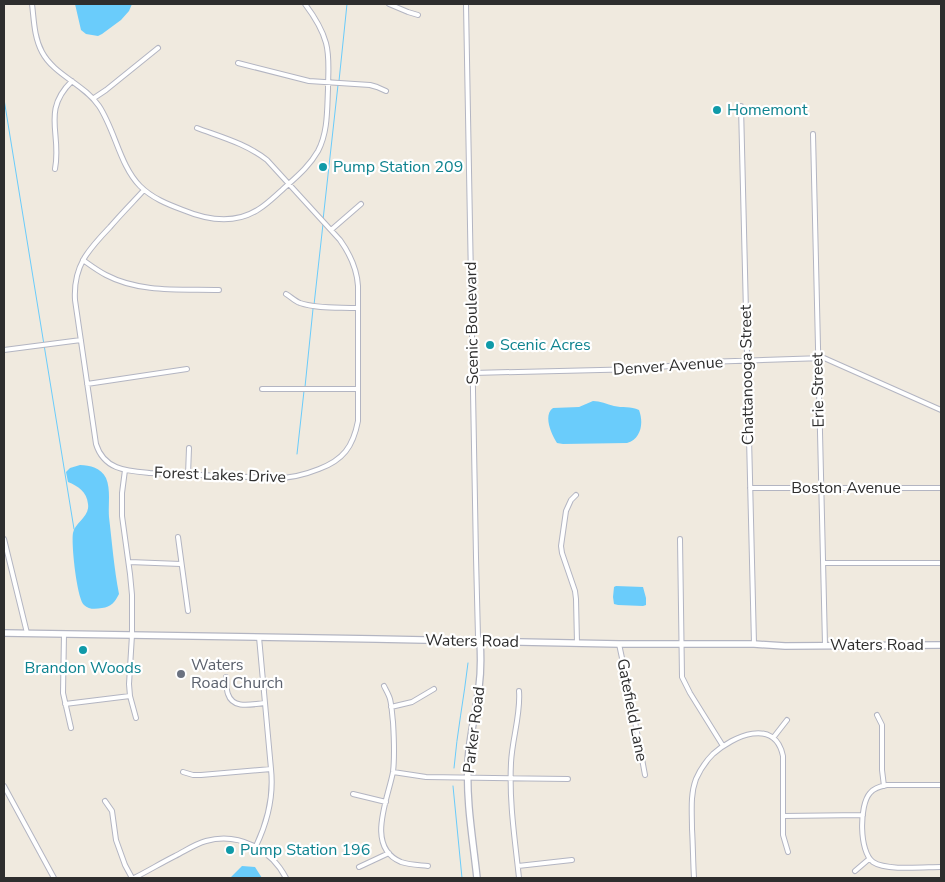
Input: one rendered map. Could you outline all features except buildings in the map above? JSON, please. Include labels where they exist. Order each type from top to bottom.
[{"type":"street","points":[[32,4],[37,41],[41,50],[50,62],[94,98],[102,111],[129,171],[139,185],[159,201],[211,219],[231,219],[249,214],[266,204],[308,166],[321,145],[326,129],[329,58],[326,43],[318,22],[305,4]]},
{"type":"street","points":[[388,4],[418,15]]},
{"type":"street","name":"Scenic Boulevard","points":[[466,4],[478,637],[480,641]]},
{"type":"street","points":[[94,98],[158,48]]},
{"type":"street","points":[[238,63],[303,80],[370,85],[386,91]]},
{"type":"street","points":[[55,169],[57,155],[54,112],[63,91],[72,81]]},
{"type":"street","name":"Chattanooga Street","points":[[741,106],[754,644]]},
{"type":"street","name":"Forest Lakes Drive","points":[[144,190],[90,249],[77,274],[74,290],[98,449],[107,462],[114,466],[126,470],[150,473],[290,478],[330,465],[346,452],[354,439],[358,421],[357,279],[352,260],[331,230],[259,153],[197,128]]},
{"type":"street","name":"Erie Street","points":[[813,134],[825,645]]},
{"type":"street","points":[[331,230],[361,204]]},
{"type":"street","points":[[83,260],[108,276],[133,285],[154,288],[219,290]]},
{"type":"street","points":[[286,294],[298,302],[307,304],[330,308],[358,308]]},
{"type":"street","points":[[4,350],[81,340]]},
{"type":"street","name":"Denver Avenue","points":[[473,373],[633,370],[706,362],[818,358],[828,360],[941,410]]},
{"type":"street","points":[[87,384],[187,370]]},
{"type":"street","points":[[262,389],[358,389]]},
{"type":"street","points":[[188,475],[190,448]]},
{"type":"street","points":[[126,470],[122,493],[122,508],[132,595],[132,635],[128,684],[136,718]]},
{"type":"street","name":"Boston Avenue","points":[[750,488],[941,488]]},
{"type":"street","points":[[576,495],[571,500],[566,511],[561,546],[575,590],[577,643]]},
{"type":"street","points":[[178,537],[188,611]]},
{"type":"street","points":[[4,539],[27,633]]},
{"type":"street","points":[[680,539],[681,671],[684,682],[723,746]]},
{"type":"street","points":[[129,562],[181,564]]},
{"type":"street","points":[[823,563],[941,563]]},
{"type":"street","name":"Waters Road","points":[[4,633],[619,644],[941,645]]},
{"type":"street","points":[[64,634],[63,693],[71,728]]},
{"type":"street","points":[[256,846],[263,830],[272,791],[272,769],[259,637]]},
{"type":"street","name":"Parker Road","points":[[477,878],[467,778],[469,747],[481,671],[480,641]]},
{"type":"street","name":"Gatefield Lane","points":[[619,644],[644,775]]},
{"type":"street","points":[[226,677],[228,696],[235,703],[244,705],[265,703]]},
{"type":"street","points":[[384,686],[390,698],[394,750],[392,772],[381,827],[381,838],[389,853],[401,862],[428,866]]},
{"type":"street","points":[[391,707],[412,702],[434,689]]},
{"type":"street","points":[[519,691],[519,708],[512,751],[510,779],[511,812],[519,878]]},
{"type":"street","points":[[65,704],[130,696]]},
{"type":"street","points":[[877,715],[882,725],[884,786]]},
{"type":"street","points":[[773,738],[788,720]]},
{"type":"street","points":[[694,878],[691,802],[696,779],[712,755],[741,736],[756,732],[764,734],[773,738],[781,749],[783,756],[783,835],[788,852]]},
{"type":"street","points":[[183,772],[201,775],[272,769]]},
{"type":"street","points":[[392,772],[426,777],[568,778]]},
{"type":"street","points":[[941,785],[884,786],[871,792],[865,804],[863,815],[863,842],[869,859],[878,865],[888,867],[941,867]]},
{"type":"street","points":[[4,786],[54,878]]},
{"type":"street","points":[[353,794],[386,802]]},
{"type":"street","points":[[105,801],[112,811],[116,840],[125,864],[133,878],[206,841],[227,839],[256,846],[274,860],[286,878]]},
{"type":"street","points":[[783,816],[863,815]]},
{"type":"street","points":[[359,867],[389,853]]},
{"type":"street","points":[[855,871],[869,859]]},
{"type":"street","points":[[518,866],[572,860]]},
{"type":"water","points":[[75,4],[132,4],[121,20],[98,36],[86,34],[81,30]]},
{"type":"water","points":[[593,401],[639,410],[641,425],[635,438],[627,443],[557,443],[549,425],[550,411],[553,408],[579,407]]},
{"type":"water","points":[[80,465],[98,469],[106,478],[108,487],[109,517],[119,594],[110,605],[95,609],[86,607],[81,601],[75,571],[73,533],[76,526],[85,516],[88,504],[86,496],[81,490],[68,482],[66,472],[70,468]]},
{"type":"water","points":[[614,587],[643,587],[646,605],[614,604]]},
{"type":"water","points":[[242,866],[255,867],[262,878],[230,878]]},
{"type":"waterway","points":[[339,81],[347,4]]},
{"type":"waterway","points":[[323,220],[338,85]]},
{"type":"waterway","points":[[4,99],[74,529]]},
{"type":"waterway","points":[[314,305],[323,224]]},
{"type":"waterway","points":[[305,387],[313,309]]},
{"type":"waterway","points":[[297,454],[304,391]]},
{"type":"waterway","points":[[454,768],[468,663]]},
{"type":"waterway","points":[[453,786],[462,878]]},
{"type":"place","name":"Homemont","points":[[717,110]]},
{"type":"place","name":"Pump Station 209","points":[[323,167]]},
{"type":"place","name":"Scenic Acres","points":[[490,345]]},
{"type":"place","name":"Brandon Woods","points":[[83,650]]},
{"type":"place","name":"Waters Road Church","points":[[181,674]]},
{"type":"place","name":"Pump Station 196","points":[[230,850]]}]
